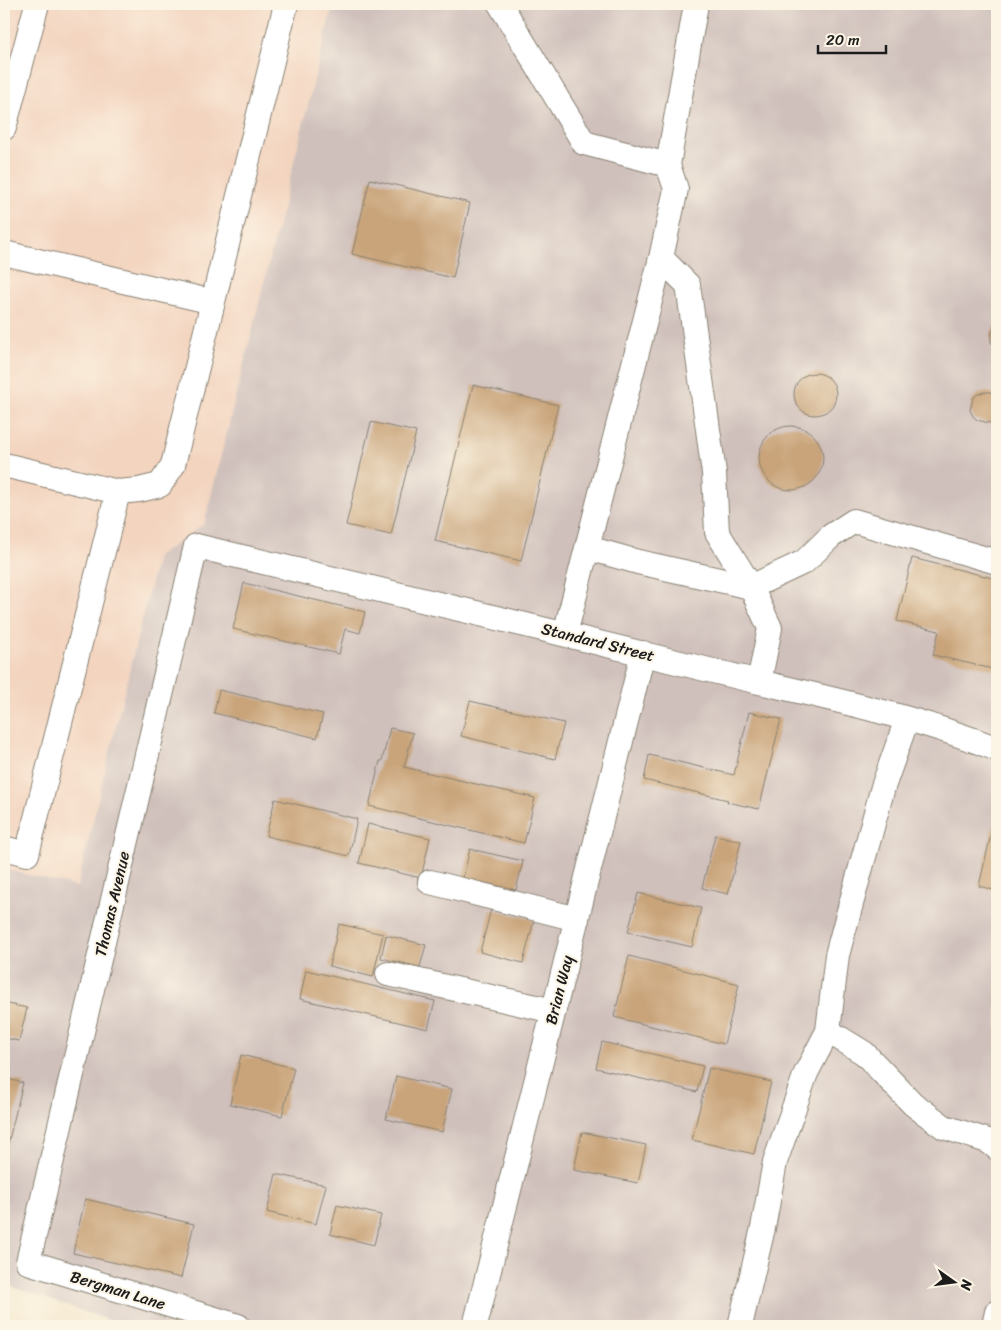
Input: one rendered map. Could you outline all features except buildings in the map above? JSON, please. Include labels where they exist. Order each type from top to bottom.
[{"type":"street","points":[[4,128],[37,4]]},
{"type":"street","points":[[4,465],[118,492],[160,485],[173,465],[286,4]]},
{"type":"street","points":[[500,4],[584,143],[668,165]]},
{"type":"street","points":[[565,634],[661,258],[676,189],[668,165],[696,4]]},
{"type":"street","points":[[4,253],[213,302]]},
{"type":"street","points":[[661,258],[688,286],[714,473],[717,532],[751,587],[770,628],[759,682]]},
{"type":"street","points":[[4,848],[27,854],[118,492]]},
{"type":"street","points":[[588,548],[638,562],[751,587],[804,562],[831,536],[854,521],[997,562]]},
{"type":"street","name":"Standard Street","points":[[196,546],[565,634],[907,719],[997,749]]},
{"type":"street","name":"Thomas Avenue","points":[[28,1262],[196,546]]},
{"type":"street","name":"Brian Way","points":[[475,1326],[643,653]]},
{"type":"street","points":[[740,1326],[763,1228],[775,1162],[806,1073],[828,1031],[837,956],[883,787],[907,719]]},
{"type":"street","points":[[430,882],[577,919]]},
{"type":"street","points":[[388,974],[554,1011]]},
{"type":"street","points":[[828,1031],[864,1053],[913,1104],[944,1127],[988,1141],[997,1148]]},
{"type":"street","name":"Bergman Lane","points":[[28,1262],[238,1326]]},
{"type":"street","points":[[994,1326],[997,1312]]},
{"type":"shaded area","points":[[4,4],[333,4],[204,524],[157,557],[77,888],[4,869]]},
{"type":"shaded area","points":[[333,4],[997,4],[997,1326],[125,1326],[4,1284],[4,869],[77,887],[157,557],[204,524]]}]
